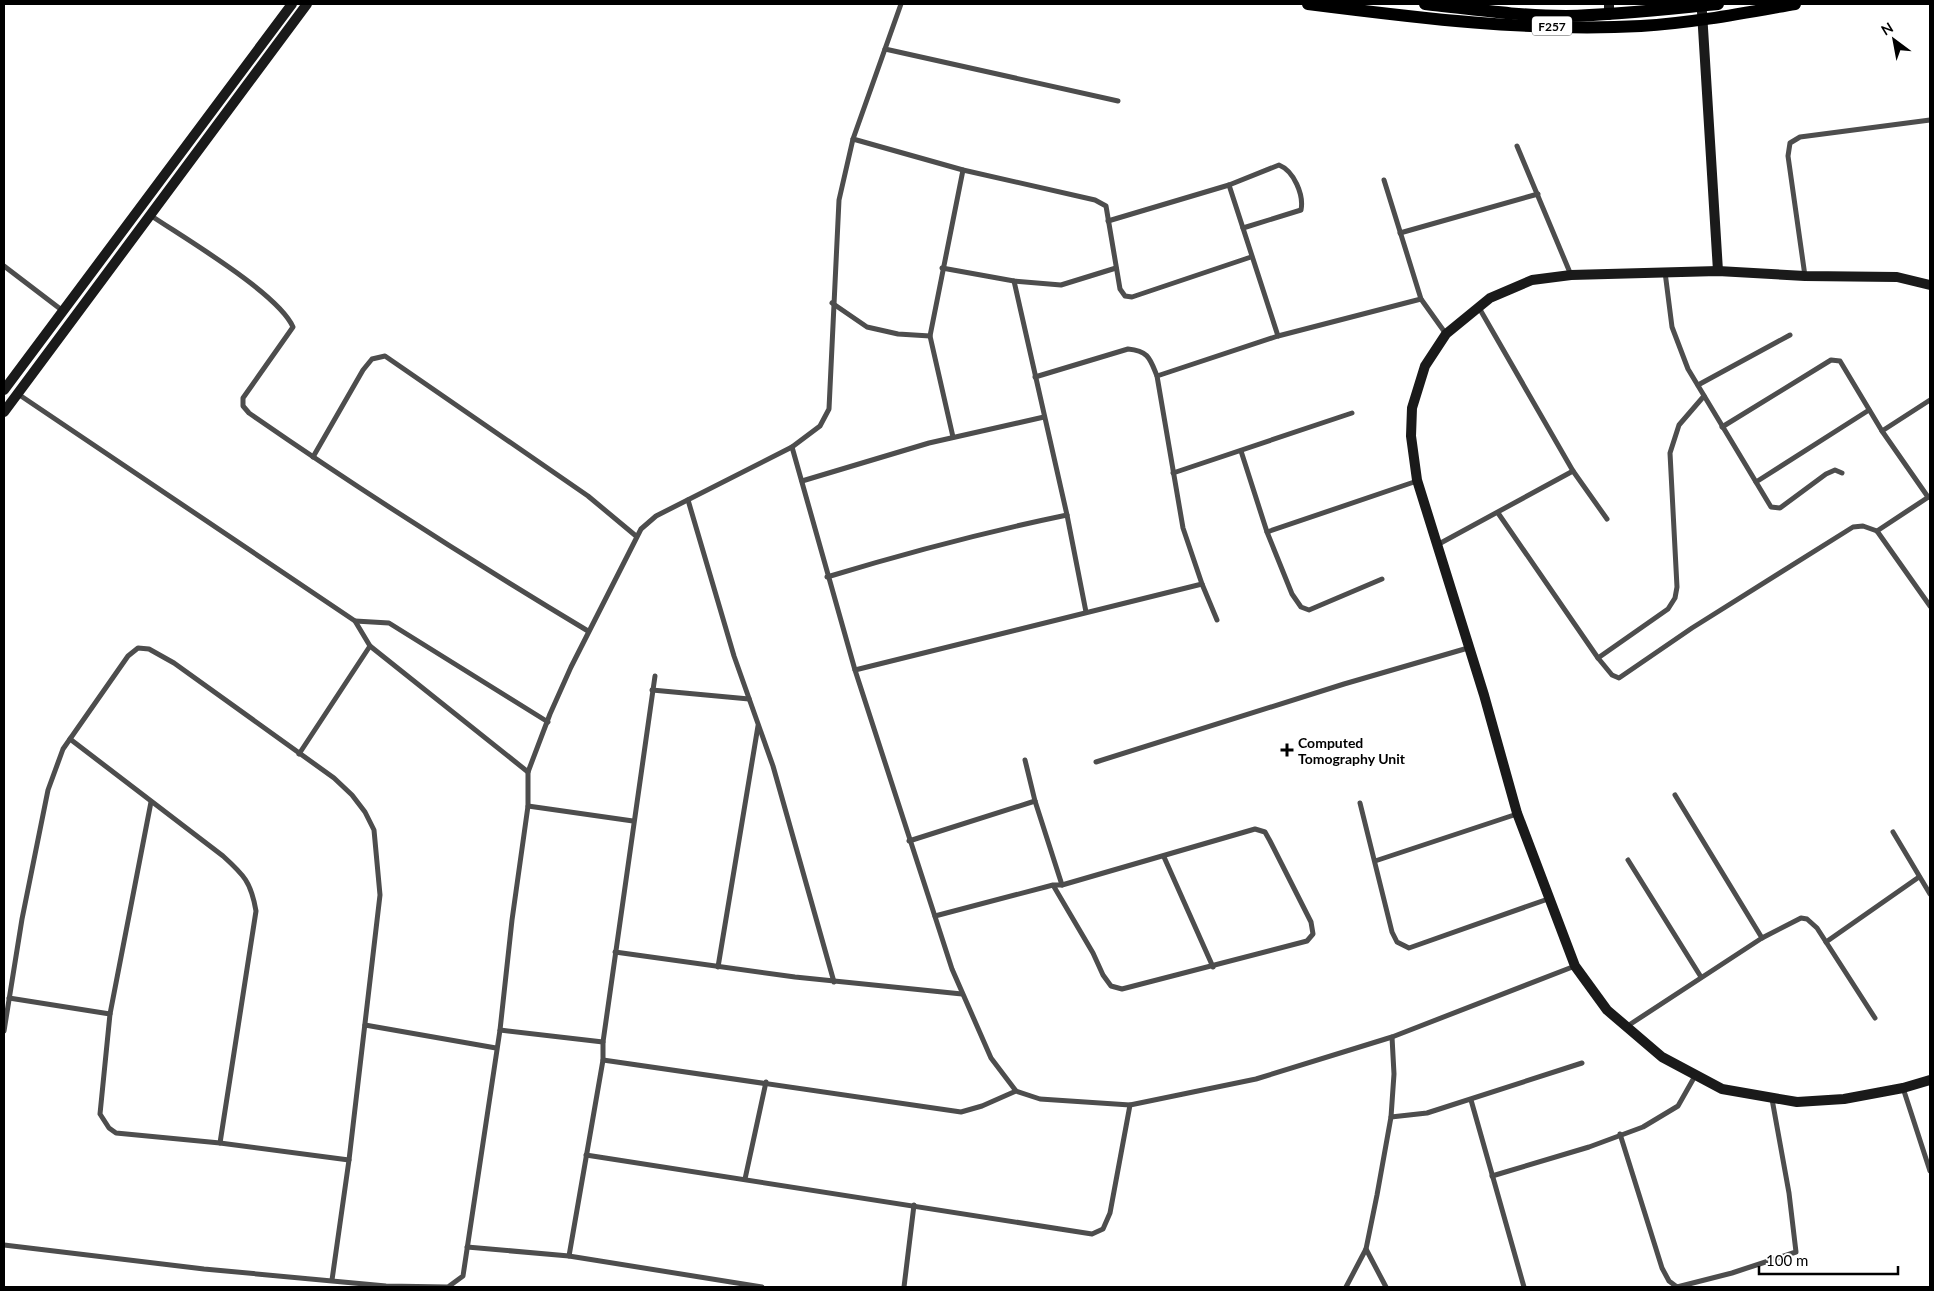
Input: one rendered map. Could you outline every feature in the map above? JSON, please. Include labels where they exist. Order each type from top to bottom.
[{"type":"main road","name":"F257","points":[[1308,4],[1529,27],[1640,26],[1702,20],[1795,4]]},
{"type":"main road","name":"F257","points":[[1425,4],[1504,8],[1546,15],[1609,9],[1718,4]]},
{"type":"street","points":[[4,390],[292,4]]},
{"type":"street","points":[[4,412],[307,4]]},
{"type":"street","points":[[4,1245],[204,1269],[332,1280],[386,1287],[448,1287],[462,1276],[500,1030],[512,920],[528,806],[528,772],[588,631],[641,529],[656,516],[792,446],[820,426],[829,409],[832,304],[839,200],[853,139],[901,4]]},
{"type":"street","points":[[1702,6],[1718,271]]},
{"type":"street","points":[[885,49],[1118,101]]},
{"type":"street","points":[[1805,276],[1788,156],[1790,143],[1800,137],[1930,120]]},
{"type":"street","points":[[853,139],[962,170],[1095,200],[1106,206],[1120,289],[1125,296],[1132,297],[1251,257]]},
{"type":"street","points":[[1517,146],[1571,275]]},
{"type":"street","points":[[1108,221],[1229,185],[1279,165],[1287,168],[1302,202],[1300,210],[1243,228]]},
{"type":"street","points":[[953,437],[930,336],[962,170]]},
{"type":"street","points":[[1384,180],[1421,299],[1446,334]]},
{"type":"street","points":[[1229,185],[1278,336]]},
{"type":"street","points":[[1400,233],[1538,194]]},
{"type":"street","points":[[150,215],[240,276],[278,305],[290,320],[293,327],[243,398],[243,406],[313,457],[472,561],[588,631]]},
{"type":"street","points":[[4,266],[63,311]]},
{"type":"street","points":[[942,268],[1014,281],[1061,285],[1116,268]]},
{"type":"street","points":[[1930,285],[1897,276],[1805,276],[1718,271],[1571,275],[1532,280],[1490,298],[1446,334],[1425,366],[1412,408],[1410,436],[1417,480],[1517,814],[1575,966],[1607,1010],[1662,1057],[1722,1089],[1797,1102],[1844,1099],[1903,1088],[1930,1080]]},
{"type":"street","points":[[1665,272],[1672,327],[1688,369],[1771,508],[1780,508],[1826,474],[1835,470],[1842,473]]},
{"type":"street","points":[[1014,281],[1067,515],[1086,612]]},
{"type":"street","points":[[1157,376],[1278,336],[1421,299]]},
{"type":"street","points":[[832,304],[867,327],[898,334],[930,336]]},
{"type":"street","points":[[1478,306],[1573,471],[1607,519]]},
{"type":"street","points":[[1698,385],[1790,335]]},
{"type":"street","points":[[1035,377],[1128,349],[1140,350],[1149,357],[1157,376],[1183,528],[1202,584],[1217,620]]},
{"type":"street","points":[[313,457],[364,370],[372,359],[385,356],[588,496],[636,536]]},
{"type":"street","points":[[1722,427],[1831,360],[1836,359],[1840,361],[1882,431],[1929,497],[1877,531]]},
{"type":"street","points":[[18,394],[355,621],[370,646],[528,772]]},
{"type":"street","points":[[1598,658],[1668,609],[1675,598],[1678,587],[1670,453],[1679,425],[1704,396]]},
{"type":"street","points":[[1882,431],[1930,400]]},
{"type":"street","points":[[1756,482],[1869,410]]},
{"type":"street","points":[[1173,473],[1352,413]]},
{"type":"street","points":[[802,481],[953,437],[1044,417]]},
{"type":"street","points":[[792,446],[827,577],[855,670],[909,841],[962,994],[991,1058],[1016,1091],[1040,1099],[1130,1106],[1256,1079],[1392,1037],[1575,966]]},
{"type":"street","points":[[1241,451],[1267,532],[1292,594],[1301,607],[1309,610],[1382,579]]},
{"type":"street","points":[[1436,545],[1573,471]]},
{"type":"street","points":[[1267,532],[1417,480]]},
{"type":"street","points":[[688,500],[749,699],[773,766],[834,982]]},
{"type":"street","points":[[1498,513],[1598,658],[1612,675],[1619,678],[1692,628],[1853,527],[1863,526],[1877,531],[1930,606]]},
{"type":"street","points":[[827,577],[977,534],[1067,515]]},
{"type":"street","points":[[855,670],[1202,584]]},
{"type":"street","points":[[355,621],[389,622],[548,722]]},
{"type":"street","points":[[299,754],[370,646]]},
{"type":"street","points":[[4,1031],[22,919],[48,790],[62,750],[128,656],[138,648],[149,649],[174,663],[334,778],[352,795],[365,812],[374,830],[380,895],[366,1025],[332,1280]]},
{"type":"street","points":[[1096,762],[1344,684],[1468,648]]},
{"type":"street","points":[[569,1256],[603,1060],[603,1042],[615,952],[655,676]]},
{"type":"street","points":[[652,690],[749,699]]},
{"type":"street","points":[[718,967],[758,725]]},
{"type":"street","points":[[70,739],[223,856],[244,875],[252,890],[256,911],[220,1143]]},
{"type":"street","points":[[1025,760],[1035,801],[1062,885]]},
{"type":"street","points":[[1675,795],[1762,938]]},
{"type":"street","points":[[909,841],[1035,801]]},
{"type":"street","points":[[150,802],[110,1014],[100,1114],[109,1128],[116,1133],[220,1143],[349,1160]]},
{"type":"street","points":[[1360,803],[1392,932],[1397,942],[1409,948],[1548,899]]},
{"type":"street","points":[[528,806],[633,821]]},
{"type":"street","points":[[1375,861],[1517,814]]},
{"type":"street","points":[[936,916],[1053,885],[1062,885],[1164,857],[1255,829],[1265,832],[1310,922],[1313,934],[1306,941],[1213,967],[1122,989],[1110,986],[1053,885]]},
{"type":"street","points":[[1893,832],[1930,894]]},
{"type":"street","points":[[1164,857],[1213,967]]},
{"type":"street","points":[[1628,860],[1702,978]]},
{"type":"street","points":[[1826,942],[1919,877]]},
{"type":"street","points":[[1626,1027],[1762,938],[1801,918],[1807,919],[1816,928],[1875,1018]]},
{"type":"street","points":[[615,952],[834,982],[962,994]]},
{"type":"street","points":[[9,998],[110,1014]]},
{"type":"street","points":[[366,1025],[496,1048]]},
{"type":"street","points":[[500,1030],[603,1042]]},
{"type":"street","points":[[1346,1287],[1366,1249],[1391,1117],[1394,1074],[1392,1037]]},
{"type":"street","points":[[603,1060],[766,1082],[961,1112],[982,1106],[1016,1091]]},
{"type":"street","points":[[1391,1117],[1427,1113],[1582,1063]]},
{"type":"street","points":[[1492,1176],[1589,1147],[1643,1126],[1678,1106],[1695,1076]]},
{"type":"street","points":[[745,1179],[766,1082]]},
{"type":"street","points":[[1903,1088],[1930,1171]]},
{"type":"street","points":[[1620,1134],[1662,1268],[1669,1281],[1677,1287],[1732,1273],[1796,1252],[1789,1193],[1772,1099]]},
{"type":"street","points":[[1470,1100],[1524,1287]]},
{"type":"street","points":[[586,1155],[1092,1234],[1103,1229],[1110,1213],[1130,1106]]},
{"type":"street","points":[[904,1287],[914,1205]]},
{"type":"street","points":[[467,1247],[569,1256],[762,1287]]},
{"type":"street","points":[[1366,1249],[1386,1287]]},
{"type":"place","name":"Computed Tomography Unit","points":[[1287,750]]}]
